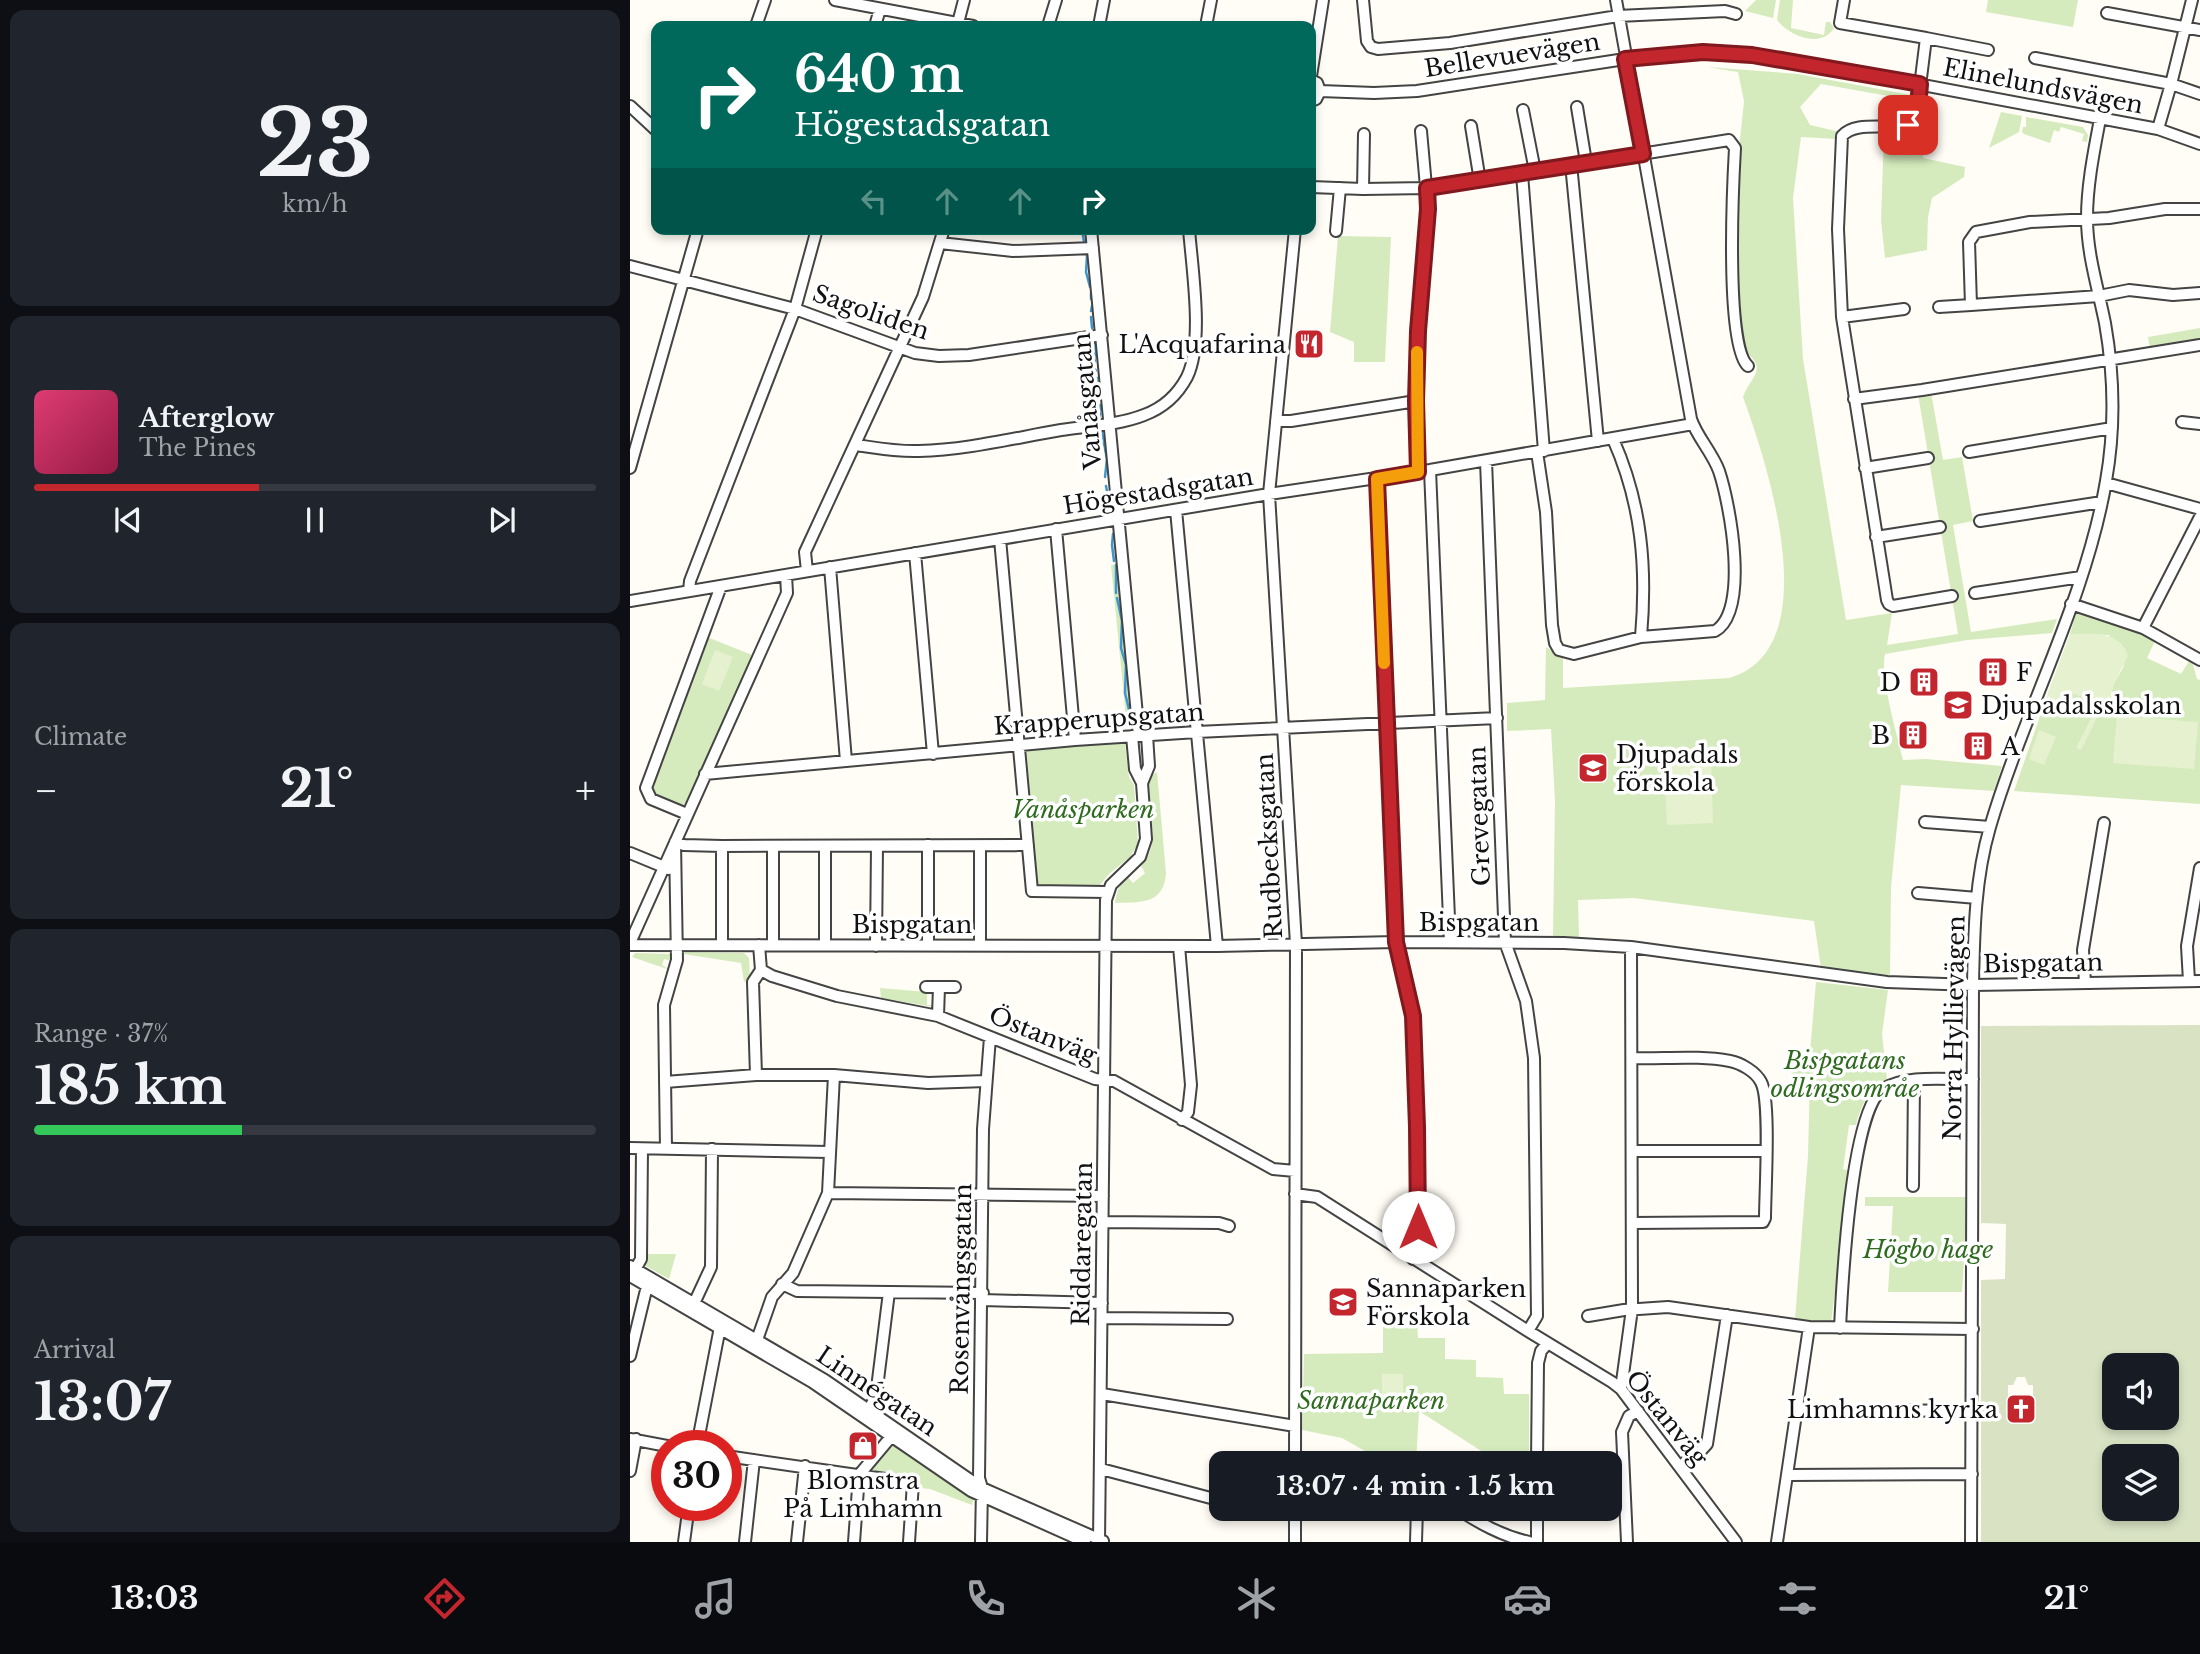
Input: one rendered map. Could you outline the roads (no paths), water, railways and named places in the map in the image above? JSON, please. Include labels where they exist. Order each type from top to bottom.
[{"type":"street","points":[[758,21],[765,0]]},
{"type":"street","points":[[835,0],[947,21]]},
{"type":"street","points":[[959,21],[964,0]]},
{"type":"street","points":[[1050,21],[1056,0]]},
{"type":"street","points":[[1099,21],[1104,0]]},
{"type":"street","points":[[1207,21],[1211,0]]},
{"type":"street","points":[[1316,46],[1323,0]]},
{"type":"street","points":[[1363,0],[1367,41],[1375,49],[1450,43],[1618,16],[1725,11],[1736,14]]},
{"type":"street","points":[[1522,174],[1555,643],[1559,650],[1574,654],[1641,637],[1715,631],[1723,626],[1731,612],[1734,547],[1728,506],[1712,455],[1693,424],[1616,0]]},
{"type":"street","points":[[1844,0],[1840,23],[1988,50]]},
{"type":"street","points":[[2158,129],[2192,0]]},
{"type":"street","points":[[876,21],[880,9]]},
{"type":"street","points":[[2107,13],[2200,30]]},
{"type":"street","points":[[1926,38],[1913,120],[1908,125],[1873,126],[1848,131],[1842,136],[1838,229],[1842,317],[1889,604],[1893,606],[1952,596]]},
{"type":"street","name":"Bellevuevägen","points":[[1320,91],[1417,91],[1625,59],[1703,52],[1752,55]]},
{"type":"street","name":"Elinelundsvägen","points":[[1752,55],[2158,129],[2200,144]]},
{"type":"street","points":[[2035,58],[2171,84],[2200,94]]},
{"type":"street","points":[[1316,81],[1320,91],[1316,99]]},
{"type":"street","points":[[630,106],[651,125]]},
{"type":"street","points":[[1577,107],[1586,162]]},
{"type":"street","points":[[1523,110],[1535,171]]},
{"type":"street","name":"Norra Hyllievägen","points":[[1971,1542],[1973,985],[1977,898],[1990,827],[2081,577],[2106,483],[2112,428],[2110,359],[2087,219],[2091,170],[2100,119]]},
{"type":"street","points":[[1471,126],[1480,181]]},
{"type":"street","points":[[1418,472],[1418,331],[1428,209],[1421,131]]},
{"type":"street","points":[[1363,189],[1364,134]]},
{"type":"street","points":[[1316,187],[1427,188],[1729,140],[1733,143],[1731,250],[1735,315],[1740,355],[1748,366]]},
{"type":"street","points":[[1571,164],[1598,441]]},
{"type":"street","points":[[1336,230],[1340,188]]},
{"type":"street","points":[[1971,305],[1969,242],[1973,233],[2030,222],[2087,219],[2165,209],[2200,209]]},
{"type":"street","points":[[630,468],[696,235]]},
{"type":"street","points":[[690,591],[690,581],[795,309],[815,235]]},
{"type":"street","points":[[807,571],[805,552],[923,297],[942,235]]},
{"type":"street","name":"Vanåsgatan","points":[[1092,235],[1139,736]]},
{"type":"street","points":[[856,445],[893,450],[940,450],[1110,422],[1142,416],[1156,410],[1177,391],[1191,368],[1194,357],[1189,235]]},
{"type":"street","name":"Rudbecksgatan","points":[[1294,235],[1269,494],[1296,944],[1295,1451]]},
{"type":"street","points":[[940,243],[1013,251],[1093,248]]},
{"type":"street","name":"Sagoliden","points":[[630,265],[795,309],[900,348],[939,356],[969,355],[1102,335]]},
{"type":"street","points":[[1939,307],[2099,296],[2129,290],[2173,295],[2200,293]]},
{"type":"street","points":[[1842,317],[1904,309]]},
{"type":"street","points":[[1854,399],[2200,345]]},
{"type":"street","points":[[1276,421],[1291,421],[1416,401]]},
{"type":"street","points":[[2182,422],[2200,424]]},
{"type":"street","name":"Högestadsgatan","points":[[630,601],[1269,494],[1486,461],[1693,424]]},
{"type":"street","points":[[1969,452],[2112,428]]},
{"type":"street","points":[[1613,439],[1629,477],[1642,541],[1645,587],[1641,637]]},
{"type":"street","points":[[1865,468],[1928,458]]},
{"type":"street","name":"Grevegatan","points":[[1486,461],[1505,942],[1525,1001],[1534,1058],[1537,1316],[1528,1331]]},
{"type":"street","points":[[1430,470],[1450,942]]},
{"type":"street","points":[[1377,479],[1396,942],[1413,1016],[1418,1214],[1413,1259]]},
{"type":"street","points":[[2106,483],[2200,509]]},
{"type":"street","points":[[1980,521],[2102,502]]},
{"type":"street","points":[[1176,510],[1217,946]]},
{"type":"street","points":[[2143,628],[2200,517]]},
{"type":"street","points":[[1876,537],[1940,527]]},
{"type":"street","points":[[1056,529],[1075,740]]},
{"type":"street","points":[[1000,539],[1031,891],[1107,892]]},
{"type":"street","points":[[915,553],[933,754]]},
{"type":"street","points":[[830,567],[846,761]]},
{"type":"street","points":[[630,944],[670,869],[676,842],[687,814],[787,593],[786,575]]},
{"type":"street","points":[[1975,593],[2081,577]]},
{"type":"street","points":[[687,814],[651,799],[646,788],[722,586]]},
{"type":"street","points":[[2071,604],[2143,628],[2200,660]]},
{"type":"street","name":"Krapperupsgatan","points":[[705,775],[1075,740],[1497,719]]},
{"type":"street","points":[[1106,946],[1107,892],[1117,878],[1140,857],[1144,849],[1146,830],[1142,783],[1149,766],[1139,736]]},
{"type":"street","points":[[1925,822],[1990,827]]},
{"type":"street","points":[[2085,984],[2083,950],[2104,824]]},
{"type":"street","points":[[676,842],[684,845],[722,846],[1028,845]]},
{"type":"street","points":[[928,845],[928,946]]},
{"type":"street","points":[[722,846],[722,945]]},
{"type":"street","points":[[773,846],[774,945]]},
{"type":"street","points":[[825,846],[825,945]]},
{"type":"street","points":[[876,946],[877,846]]},
{"type":"street","points":[[980,846],[980,945]]},
{"type":"street","points":[[630,853],[670,869]]},
{"type":"street","points":[[2194,981],[2187,946],[2200,868]]},
{"type":"street","points":[[666,1149],[664,1005],[677,960],[670,869]]},
{"type":"street","points":[[1918,893],[1977,898]]},
{"type":"street","name":"Bispgatan","points":[[630,944],[1217,946],[1505,942],[1631,947],[1878,981],[1973,985],[2194,981]]},
{"type":"street","points":[[755,1075],[753,982],[761,970],[759,945]]},
{"type":"street","name":"Riddaregatan","points":[[1101,1541],[1106,946]]},
{"type":"street","points":[[1179,946],[1191,1085],[1188,1112],[1182,1120]]},
{"type":"street","points":[[1621,1389],[1632,1309],[1631,947]]},
{"type":"street","name":"Östanväg","points":[[761,970],[772,976],[837,996],[938,1016],[1095,1079],[1114,1082],[1273,1169],[1295,1171]]},
{"type":"street","points":[[938,1016],[939,986]]},
{"type":"street","points":[[926,987],[955,987]]},
{"type":"street","name":"Rosenvångsgatan","points":[[981,1542],[982,1492],[979,1474],[986,1082],[990,1037]]},
{"type":"street","points":[[1632,1058],[1733,1062],[1755,1074],[1765,1093],[1763,1222],[1632,1223]]},
{"type":"street","points":[[665,1082],[755,1075],[834,1075],[928,1083],[986,1082]]},
{"type":"street","points":[[757,1340],[772,1297],[793,1273],[828,1193],[834,1075]]},
{"type":"street","points":[[1840,1328],[1844,1264],[1859,1140],[1873,1099],[1883,1090],[1914,1080],[1973,1079]]},
{"type":"street","points":[[1913,1186],[1914,1080]]},
{"type":"street","points":[[630,1148],[829,1152]]},
{"type":"street","points":[[631,1272],[641,1259],[642,1149]]},
{"type":"street","points":[[693,1308],[711,1267],[712,1149]]},
{"type":"street","points":[[1632,1151],[1765,1151]]},
{"type":"street","points":[[828,1193],[1103,1196]]},
{"type":"street","name":"Östanväg","points":[[1295,1194],[1317,1197],[1621,1389],[1736,1542]]},
{"type":"street","points":[[1103,1222],[1219,1223],[1229,1226]]},
{"type":"street","name":"Linnégatan","points":[[631,1272],[647,1286],[693,1308]]},
{"type":"street","name":"Linnégatan","points":[[631,1272],[867,1414]]},
{"type":"street","points":[[782,1284],[797,1291],[889,1292],[1102,1303]]},
{"type":"street","points":[[630,1356],[647,1286]]},
{"type":"street","points":[[867,1414],[876,1396],[889,1292]]},
{"type":"street","points":[[1588,1316],[1668,1307],[1809,1327],[1972,1329]]},
{"type":"street","points":[[1680,1466],[1697,1455],[1707,1444],[1727,1315]]},
{"type":"street","points":[[1102,1318],[1227,1319]]},
{"type":"street","points":[[700,1430],[720,1324]]},
{"type":"street","name":"Linnégatan","points":[[720,1324],[757,1340],[825,1380],[867,1414],[982,1492],[1085,1542]]},
{"type":"street","points":[[1777,1542],[1809,1327]]},
{"type":"street","points":[[1537,1451],[1538,1363],[1541,1351],[1548,1343]]},
{"type":"street","points":[[1102,1394],[1295,1426]]},
{"type":"street","points":[[1627,1542],[1622,1432],[1629,1416],[1637,1410]]},
{"type":"street","points":[[1797,1412],[1973,1410]]},
{"type":"street","points":[[854,1542],[859,1475],[894,1433]]},
{"type":"street","points":[[630,1471],[633,1439],[651,1443]]},
{"type":"street","points":[[742,1458],[913,1483],[909,1542]]},
{"type":"street","points":[[745,1542],[754,1460]]},
{"type":"street","points":[[797,1542],[805,1466]]},
{"type":"street","points":[[1101,1469],[1209,1498]]},
{"type":"street","points":[[1788,1475],[1972,1474]]},
{"type":"street","name":"Linnégatan","points":[[982,1492],[1101,1541]]},
{"type":"street","points":[[684,1542],[687,1521]]},
{"type":"street","points":[[1295,1521],[1295,1542]]},
{"type":"street","points":[[1416,1542],[1417,1521]]},
{"type":"street","points":[[1477,1521],[1490,1529],[1529,1542]]},
{"type":"street","points":[[1537,1521],[1537,1542]]},
{"type":"waterway","points":[[1083,235],[1084,242]]},
{"type":"waterway","points":[[1087,256],[1086,272],[1090,287]]},
{"type":"waterway","points":[[1091,293],[1091,299]]},
{"type":"waterway","points":[[1091,311],[1092,306]]},
{"type":"waterway","points":[[1091,317],[1092,328]]},
{"type":"waterway","points":[[1095,343],[1095,362]]},
{"type":"waterway","points":[[1097,378],[1100,398]]},
{"type":"waterway","points":[[1100,405],[1100,417]]},
{"type":"waterway","points":[[1102,433],[1107,459],[1105,477]]},
{"type":"waterway","points":[[1106,486],[1110,507]]},
{"type":"waterway","points":[[1113,534],[1114,561]]},
{"type":"waterway","points":[[1116,565],[1116,593]]},
{"type":"waterway","points":[[1117,598],[1122,621],[1121,648],[1126,665],[1125,693],[1133,726]]},
{"type":"place","name":"L'Acquafarina","points":[[1309,344]]},
{"type":"place","name":"F","points":[[1993,672]]},
{"type":"place","name":"D","points":[[1924,682]]},
{"type":"place","name":"Djupadalsskolan","points":[[1958,705]]},
{"type":"place","name":"B","points":[[1913,735]]},
{"type":"place","name":"A","points":[[1978,746]]},
{"type":"place","name":"Djupadals förskola","points":[[1593,768]]},
{"type":"place","name":"Sannaparken Förskola","points":[[1343,1302]]},
{"type":"place","name":"Limhamns kyrka","points":[[2021,1409]]},
{"type":"place","name":"Blomstra På Limhamn","points":[[863,1446]]},
{"type":"park label","name":"Vanåsparken","points":[[1083,809]]},
{"type":"park label","name":"Bispgatans odlingsområe","points":[[1845,1074]]},
{"type":"park label","name":"Högbo hage","points":[[1928,1249]]},
{"type":"park label","name":"Sannaparken","points":[[1371,1400]]}]
